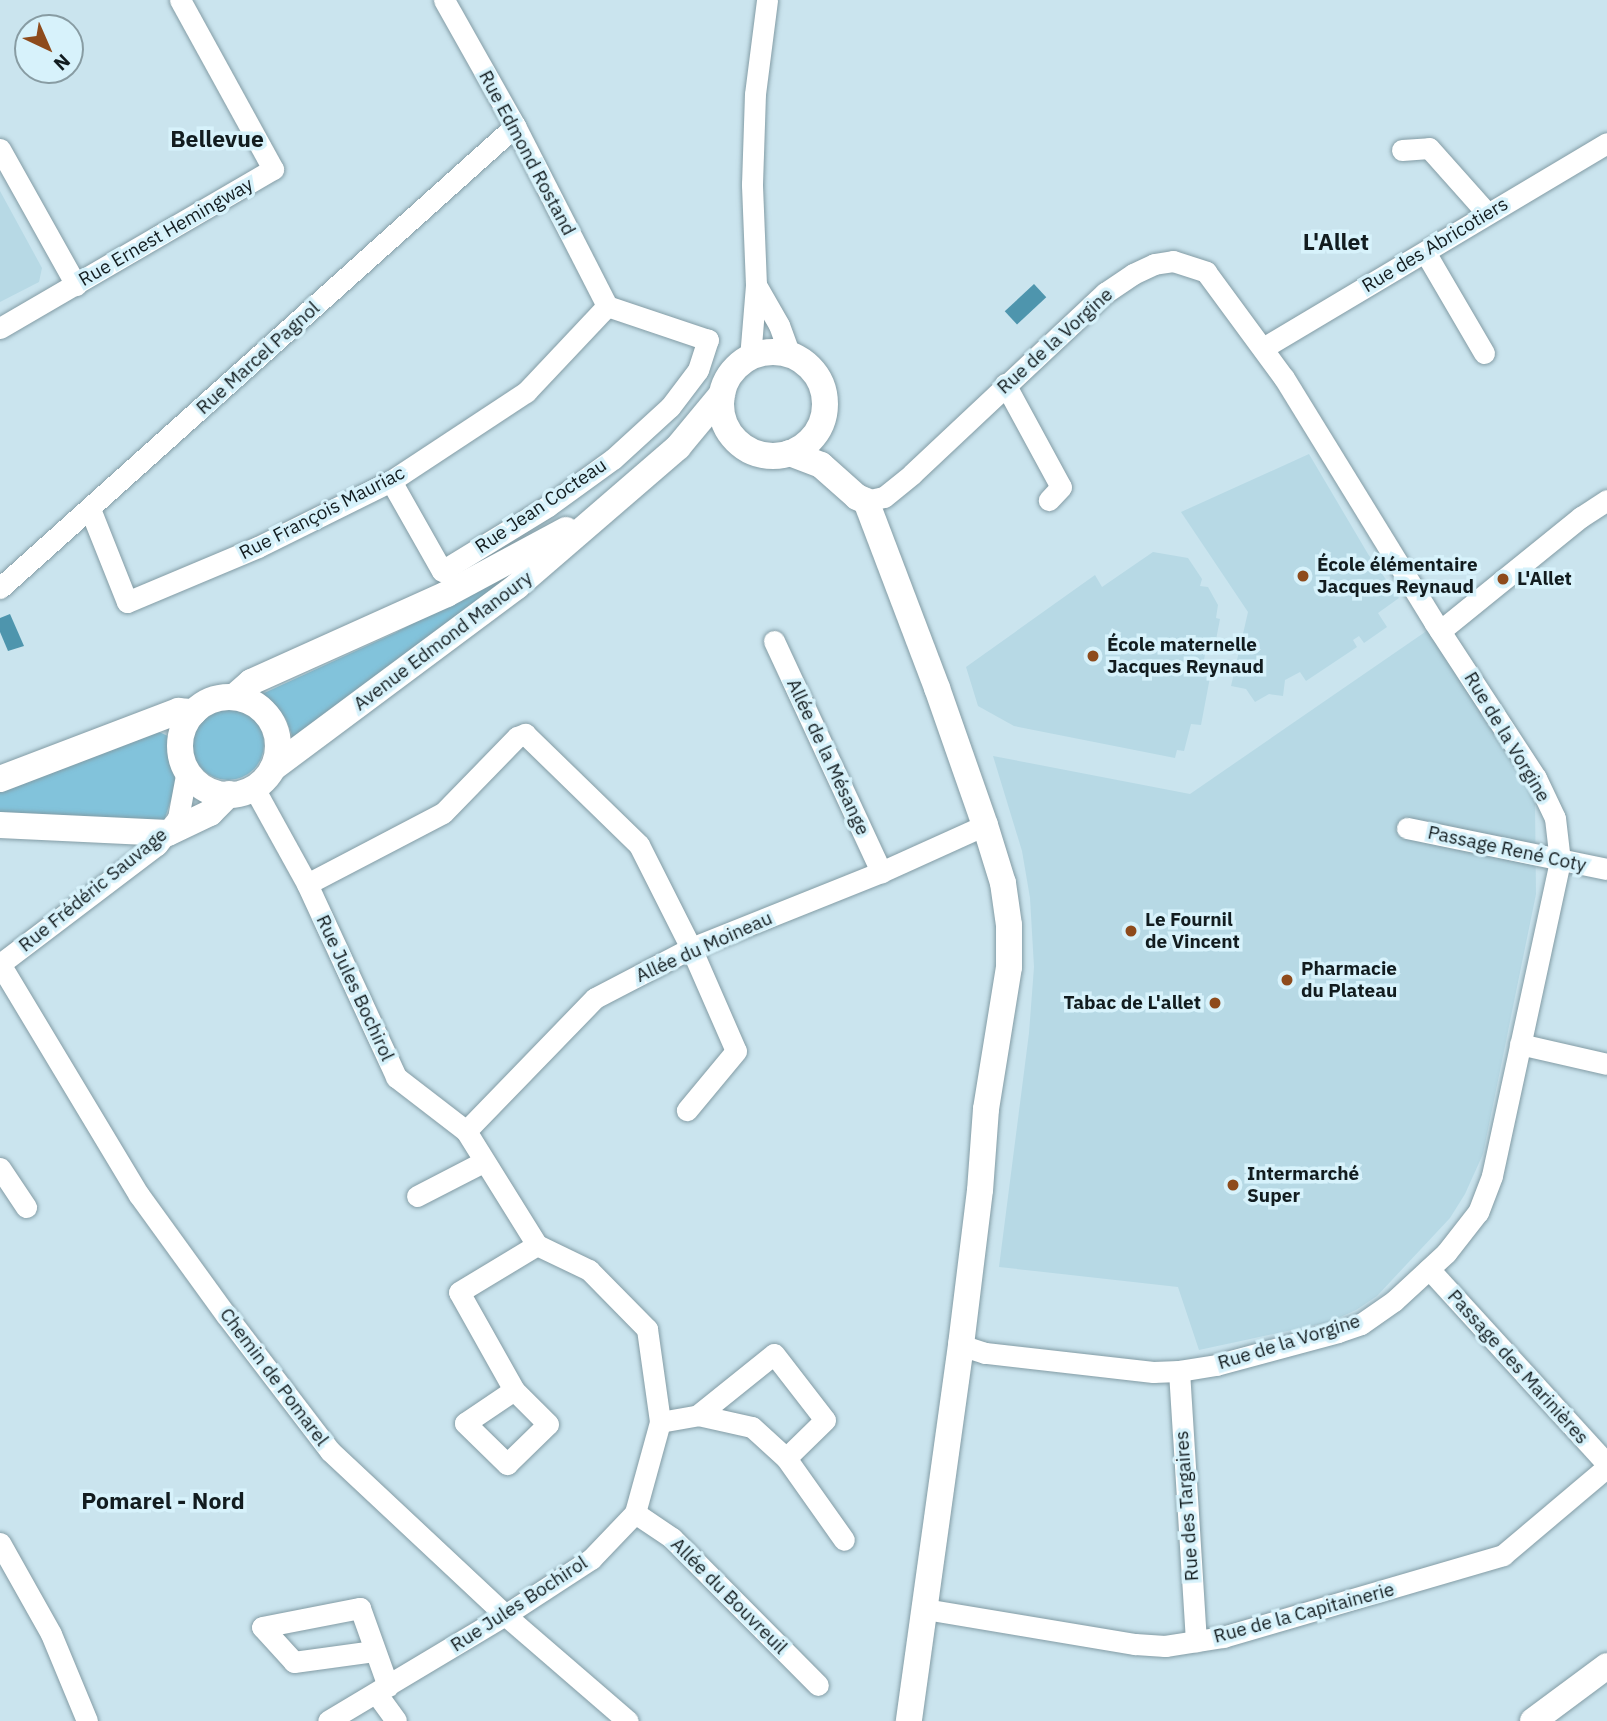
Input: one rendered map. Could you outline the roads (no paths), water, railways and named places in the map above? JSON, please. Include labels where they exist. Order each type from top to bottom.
[{"type":"street","name":"Rue Ernest Hemingway","points":[[0,328],[273,169],[180,0]]},
{"type":"street","name":"Rue Edmond Rostand","points":[[444,0],[515,127],[607,306]]},
{"type":"street","points":[[750,358],[757,285],[752,184],[755,107],[767,0]]},
{"type":"street","name":"Rue Marcel Pagnol","points":[[0,589],[515,127]]},
{"type":"street","name":"Rue des Abricotiers","points":[[1264,348],[1607,143]]},
{"type":"street","points":[[1402,150],[1429,148],[1487,213]]},
{"type":"street","points":[[0,149],[76,285]]},
{"type":"street","points":[[1425,252],[1484,353]]},
{"type":"street","name":"Rue de la Vorgine","points":[[866,501],[884,497],[912,474],[1105,293],[1154,264],[1173,261],[1206,272],[1264,348],[1440,631],[1536,778],[1555,818],[1560,860],[1492,1176],[1478,1212],[1429,1269],[1394,1301],[1361,1324],[1338,1332],[1216,1365],[1179,1371],[1153,1373],[998,1355],[961,1345]]},
{"type":"street","points":[[757,285],[779,325],[790,355]]},
{"type":"street","name":"Rue François Mauriac","points":[[90,509],[127,602],[258,547],[391,481],[526,392],[607,306]]},
{"type":"street","name":"Rue Jean Cocteau","points":[[391,481],[442,571],[548,506],[612,459],[670,407],[698,370],[708,340],[607,306]]},
{"type":"street","points":[[836,477],[822,423],[824,398],[816,374],[804,362],[776,352],[750,358],[732,373],[722,394],[722,410],[726,426],[735,439],[747,449],[761,454],[790,453],[821,465],[857,497],[866,501],[985,825],[1003,883],[1009,925],[1009,967],[986,1109],[980,1190],[961,1345],[909,1721]]},
{"type":"street","points":[[1005,384],[1061,487],[1049,500]]},
{"type":"street","name":"Avenue Edmond Manoury","points":[[272,768],[467,627],[678,447],[722,394]]},
{"type":"street","points":[[790,453],[804,446],[822,423]]},
{"type":"street","name":"Avenue Edmond Manoury","points":[[678,447],[723,438],[735,439]]},
{"type":"street","points":[[1440,631],[1581,517],[1607,500]]},
{"type":"street","name":"Avenue Edmond Manoury","points":[[234,697],[251,682],[447,593],[608,508]]},
{"type":"street","name":"Allée de la Mésange","points":[[774,641],[881,872]]},
{"type":"street","points":[[0,779],[178,711],[194,712],[219,698],[234,697],[259,706],[275,728],[278,742],[272,768],[254,788],[229,794],[204,788],[187,770],[181,740],[194,712]]},
{"type":"street","points":[[307,884],[443,813],[517,737],[525,734],[639,845],[691,948],[736,1051],[687,1110]]},
{"type":"street","name":"Rue Frédéric Sauvage","points":[[0,964],[131,865],[168,833],[175,824],[183,803],[187,770]]},
{"type":"street","name":"Rue Jules Bochirol","points":[[254,788],[307,884],[396,1077],[466,1131],[537,1245],[589,1270],[647,1329],[660,1422],[635,1513],[591,1559],[505,1615],[328,1721]]},
{"type":"street","points":[[0,825],[168,833],[210,813],[229,794]]},
{"type":"street","name":"Allée du Moineau","points":[[466,1131],[595,998],[691,948],[881,872],[985,825]]},
{"type":"street","name":"Passage René Coty","points":[[1407,828],[1607,869]]},
{"type":"street","name":"Chemin de Pomarel","points":[[0,964],[139,1195],[322,1440],[505,1615],[628,1721]]},
{"type":"street","points":[[1520,1044],[1607,1065]]},
{"type":"street","points":[[417,1196],[483,1162]]},
{"type":"street","points":[[0,1168],[26,1207]]},
{"type":"street","points":[[514,1390],[459,1292],[537,1245]]},
{"type":"street","name":"Passage des Marinières","points":[[1429,1269],[1607,1465]]},
{"type":"street","points":[[698,1415],[774,1354],[825,1420],[786,1458]]},
{"type":"street","name":"Rue des Targaires","points":[[1179,1371],[1196,1641]]},
{"type":"street","points":[[660,1422],[698,1415],[752,1427],[786,1458],[844,1540]]},
{"type":"street","name":"Rue de la Capitainerie","points":[[925,1609],[1135,1644],[1165,1646],[1223,1637],[1503,1556],[1607,1465]]},
{"type":"street","name":"Allée du Bouvreuil","points":[[635,1513],[673,1538],[818,1685]]},
{"type":"street","points":[[0,1543],[10,1581],[51,1634],[87,1721]]},
{"type":"street","points":[[374,1651],[294,1662],[262,1627],[359,1608],[374,1651],[382,1690],[396,1721]]},
{"type":"street","points":[[1533,1721],[1606,1667]]},
{"type":"place","name":"École élémentaire Jacques Reynaud","points":[[1303,576]]},
{"type":"place","name":"L'Allet","points":[[1503,579]]},
{"type":"place","name":"École maternelle Jacques Reynaud","points":[[1093,656]]},
{"type":"place","name":"Le Fournil de Vincent","points":[[1131,931]]},
{"type":"place","name":"Pharmacie du Plateau","points":[[1287,980]]},
{"type":"place","name":"Tabac de L'allet","points":[[1215,1003]]},
{"type":"place","name":"Intermarché Super","points":[[1233,1185]]},
{"type":"district","name":"Bellevue","points":[[217,138]]},
{"type":"district","name":"L'Allet","points":[[1336,241]]},
{"type":"district","name":"Pomarel - Nord","points":[[163,1500]]}]
